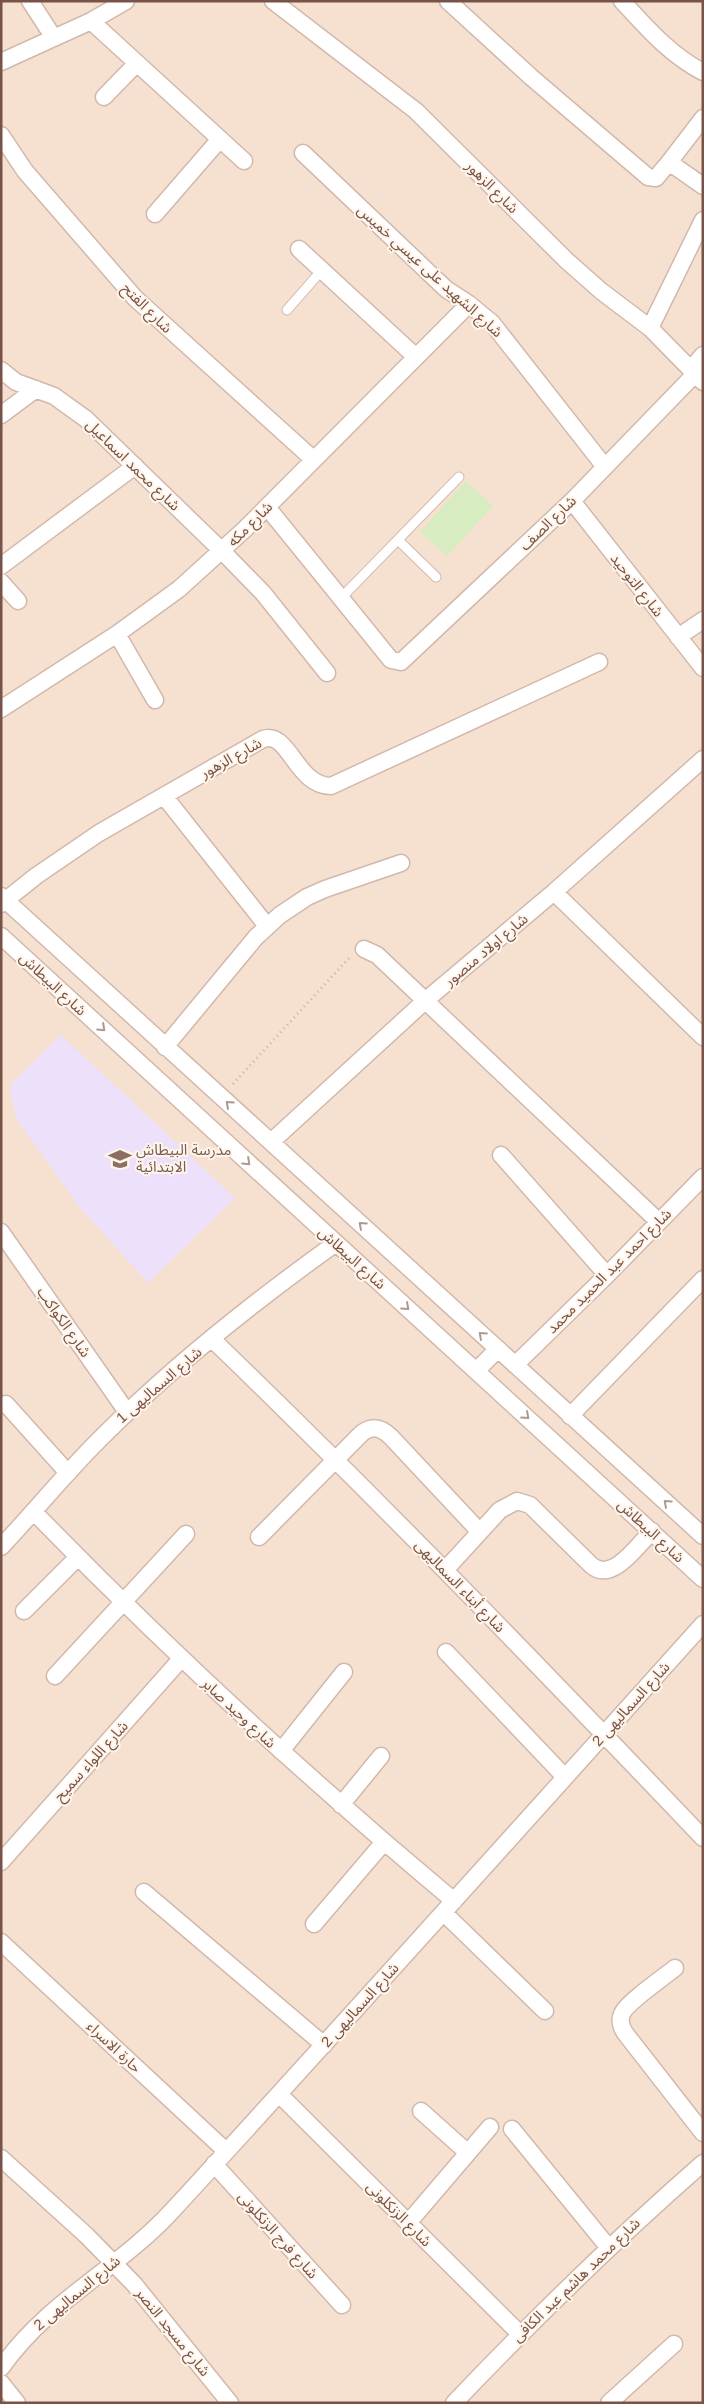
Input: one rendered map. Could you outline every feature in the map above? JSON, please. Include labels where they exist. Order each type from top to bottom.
[{"type":"street","points":[[30,1],[54,38]]},
{"type":"street","points":[[1,62],[91,21],[126,1]]},
{"type":"street","name":"شارع الزهور","points":[[273,1],[416,111],[566,260],[601,291],[650,328],[697,375]]},
{"type":"street","points":[[448,1],[531,77],[648,177],[659,177],[703,118]]},
{"type":"street","points":[[622,1],[660,42],[680,58],[703,72]]},
{"type":"street","points":[[91,21],[244,162]]},
{"type":"street","points":[[104,97],[137,63]]},
{"type":"street","name":"شارع الفتح","points":[[1,136],[25,172],[135,298],[314,460]]},
{"type":"street","points":[[155,214],[220,139]]},
{"type":"street","name":"شارع الشهيد على عيسي خميس","points":[[303,153],[446,289],[469,304],[492,323],[604,467]]},
{"type":"street","points":[[668,165],[676,166],[703,186]]},
{"type":"street","points":[[650,328],[703,220]]},
{"type":"street","points":[[299,248],[416,357]]},
{"type":"street","name":"شارع مكه","points":[[1,709],[117,634],[179,589],[267,507],[469,304]]},
{"type":"street","name":"شارع الصف","points":[[341,598],[391,660],[395,662],[404,661],[572,501],[697,375],[703,355]]},
{"type":"street","name":"شارع محمد اسماعيل","points":[[1,370],[16,382],[54,396],[71,407],[135,466],[222,550],[287,621],[327,673]]},
{"type":"street","points":[[1,414],[36,389]]},
{"type":"street","points":[[1,566],[135,466]]},
{"type":"street","name":"شارع التوحيد","points":[[572,501],[703,668]]},
{"type":"street","points":[[267,507],[341,598]]},
{"type":"street","points":[[1,582],[18,601]]},
{"type":"street","points":[[678,637],[703,620]]},
{"type":"street","points":[[117,634],[154,700]]},
{"type":"street","name":"شارع الزهور","points":[[3,900],[67,854],[164,796],[267,738],[279,741],[307,778],[314,783],[331,786],[599,662]]},
{"type":"street","name":"شارع اولاد منصور","points":[[272,1142],[426,1000],[554,892],[703,759]]},
{"type":"street","points":[[164,796],[267,926]]},
{"type":"street","points":[[165,1047],[267,926],[307,897],[401,863]]},
{"type":"street","points":[[554,892],[703,1037]]},
{"type":"street","name":"شارع البيطاش","points":[[3,900],[272,1142],[703,1536]]},
{"type":"street","name":"شارع البيطاش","points":[[1,936],[703,1579]]},
{"type":"street","points":[[364,949],[377,954],[659,1222]]},
{"type":"street","points":[[501,1155],[607,1275]]},
{"type":"street","name":"شارع احمد عبد الحميد محمد","points":[[515,1365],[703,1177]]},
{"type":"street","name":"شارع الكواكب","points":[[1,1232],[127,1412]]},
{"type":"street","name":"شارع السماليهى 1","points":[[3,1541],[34,1512],[127,1412],[212,1339],[294,1273],[336,1243]]},
{"type":"street","points":[[570,1416],[703,1279]]},
{"type":"street","name":"شارع أبناء السماليهى","points":[[212,1339],[336,1458],[703,1838]]},
{"type":"street","points":[[476,1370],[498,1349]]},
{"type":"street","points":[[6,1404],[68,1474]]},
{"type":"street","points":[[259,1537],[336,1458],[365,1431],[374,1428],[383,1430],[480,1532]]},
{"type":"street","points":[[445,1570],[505,1506],[517,1501],[524,1502],[535,1510],[595,1569],[606,1572],[616,1567],[652,1531]]},
{"type":"street","name":"شارع وحيد صابر","points":[[34,1512],[181,1659],[384,1842],[449,1907],[545,2011]]},
{"type":"street","points":[[55,1676],[186,1534]]},
{"type":"street","points":[[24,1611],[78,1557]]},
{"type":"street","name":"شارع السماليهى 2","points":[[1,2368],[44,2318],[162,2221],[324,2046],[703,1624]]},
{"type":"street","points":[[446,1652],[565,1777]]},
{"type":"street","name":"شارع اللواء سميح","points":[[1,1862],[181,1659]]},
{"type":"street","points":[[281,1751],[344,1672]]},
{"type":"street","points":[[341,1805],[382,1756]]},
{"type":"street","points":[[314,1924],[384,1842]]},
{"type":"street","points":[[144,1892],[324,2046]]},
{"type":"street","name":"حارة الاسراء","points":[[1,1942],[226,2151]]},
{"type":"street","points":[[675,1968],[624,2010],[621,2015],[622,2028],[703,2133]]},
{"type":"street","name":"شارع الزنكلونى","points":[[279,2094],[520,2334]]},
{"type":"street","points":[[421,2110],[468,2153]]},
{"type":"street","points":[[408,2223],[490,2127]]},
{"type":"street","points":[[512,2129],[609,2248]]},
{"type":"street","name":"شارع مسجد النصر","points":[[1,2158],[113,2262],[154,2307],[230,2403]]},
{"type":"street","name":"شارع محمد هاشم عبد الكافى","points":[[464,2399],[520,2334],[609,2248],[703,2163]]},
{"type":"street","name":"شارع فرج الزنكلونى","points":[[214,2164],[342,2305]]},
{"type":"street","points":[[609,2403],[674,2344]]},
{"type":"street","points":[[1,2383],[18,2403]]},
{"type":"lane","points":[[286,310],[322,270]]},
{"type":"lane","points":[[341,598],[460,477]]},
{"type":"lane","points":[[398,540],[436,577]]},
{"type":"path","points":[[221,1097],[351,956],[364,949]]},
{"type":"shaded area","points":[[1,1],[703,1],[703,2403],[1,2403]]},
{"type":"shaded area","name":"مدرسة البيطاش الابتدائية","points":[[61,1035],[235,1198],[148,1283],[81,1209],[17,1120],[11,1095],[11,1084]]},
{"type":"green space","points":[[466,481],[493,506],[447,556],[420,532]]},
{"type":"place","name":"مدرسة البيطاش الابتدائية","points":[[120,1159]]}]
